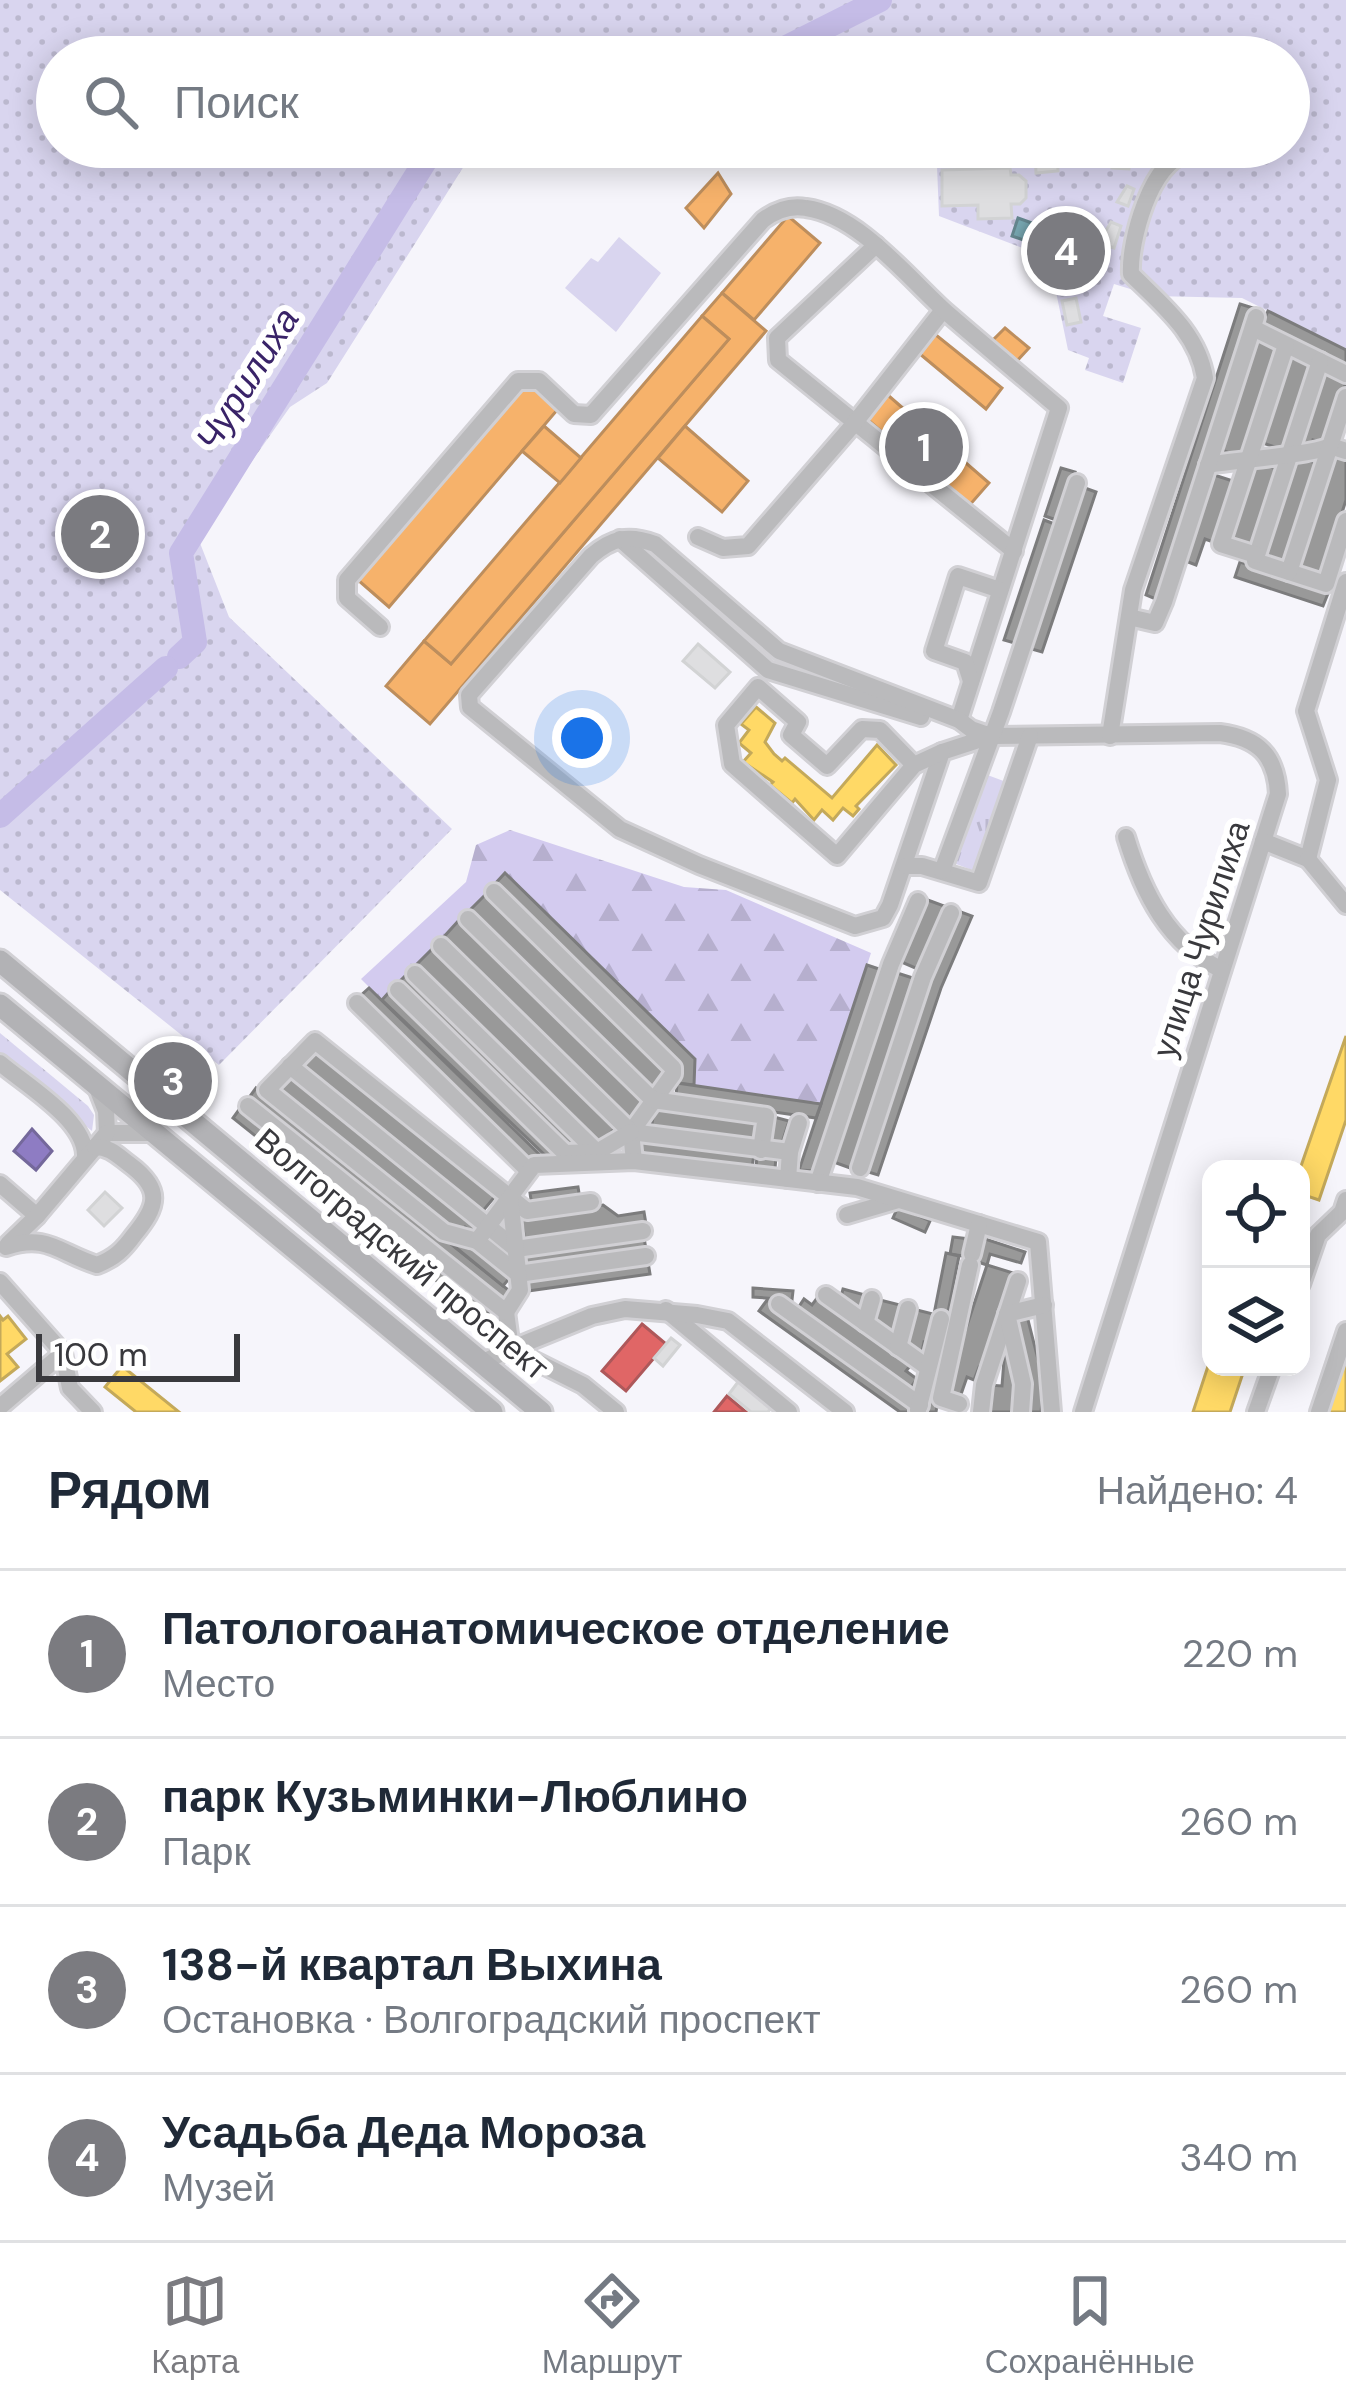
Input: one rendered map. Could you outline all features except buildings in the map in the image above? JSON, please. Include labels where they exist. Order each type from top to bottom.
[{"type":"main road","name":"Волгоградский проспект","points":[[0,961],[541,1412]]},
{"type":"main road","name":"Волгоградский проспект","points":[[0,1004],[492,1412]]},
{"type":"street","points":[[1110,736],[1133,590],[1205,378],[1202,356],[1179,321],[1131,274],[1130,257],[1157,172],[1163,168]]},
{"type":"street","points":[[380,627],[347,598],[347,580],[518,381],[539,381],[574,414],[591,415],[763,220],[775,212],[807,208],[830,216],[876,245],[943,310],[1059,408],[959,719],[952,727],[768,670],[620,538],[591,556],[469,695],[470,707],[620,829],[855,926],[883,918],[906,866],[942,752]]},
{"type":"street","points":[[876,245],[777,338],[778,360],[1014,551]]},
{"type":"street","points":[[698,537],[724,548],[748,546],[853,425],[943,310]]},
{"type":"street","points":[[1129,617],[1155,622],[1255,322],[1286,345],[1346,374]]},
{"type":"street","points":[[1256,555],[1221,544],[1286,345]]},
{"type":"street","points":[[1320,361],[1255,561],[1326,584],[1346,521]]},
{"type":"street","points":[[1289,572],[1338,448],[1346,397]]},
{"type":"street","points":[[1208,465],[1338,448]]},
{"type":"street","points":[[942,871],[1077,483]]},
{"type":"street","points":[[971,681],[964,662],[934,651],[958,576],[1000,590]]},
{"type":"street","points":[[1308,859],[1328,790],[1327,770],[1306,711],[1346,582]]},
{"type":"street","points":[[914,765],[880,730],[862,729],[827,766],[791,735],[798,722],[758,686],[726,725],[732,764],[837,856],[914,765],[991,736]]},
{"type":"street","points":[[959,719],[991,736]]},
{"type":"street","name":"улица Чурилиха","points":[[991,736],[1244,736],[1263,748],[1277,769],[1278,794],[1083,1412]]},
{"type":"street","points":[[906,866],[980,883],[1030,736]]},
{"type":"street","points":[[1328,790],[1346,777]]},
{"type":"street","points":[[1126,837],[1142,883],[1171,932],[1200,960],[1222,970]]},
{"type":"street","points":[[1263,841],[1308,859],[1346,905]]},
{"type":"street","points":[[398,990],[565,1153],[597,1152],[632,1132],[674,1068],[494,892]]},
{"type":"street","points":[[818,1183],[891,964],[918,901]]},
{"type":"street","points":[[860,1168],[923,977],[951,914]]},
{"type":"street","points":[[468,919],[652,1100],[766,1116],[761,1150]]},
{"type":"street","points":[[441,946],[632,1132],[790,1152]]},
{"type":"street","points":[[891,964],[923,977]]},
{"type":"street","points":[[415,974],[597,1152]]},
{"type":"street","points":[[357,1003],[529,1171]]},
{"type":"street","points":[[591,1202],[527,1211],[315,1041],[267,1090],[444,1232],[483,1234],[516,1249],[643,1231]]},
{"type":"street","points":[[0,1063],[74,1124],[86,1142],[109,1148],[137,1170],[153,1194],[153,1212],[121,1252],[97,1264],[69,1256],[45,1240],[28,1239],[3,1249]]},
{"type":"street","points":[[290,1066],[483,1234],[518,1274]]},
{"type":"street","points":[[3,1249],[96,1146],[106,1111],[96,1086]]},
{"type":"street","points":[[248,1106],[506,1312]]},
{"type":"street","points":[[788,1179],[799,1124]]},
{"type":"street","points":[[632,1132],[634,1161]]},
{"type":"street","points":[[96,1146],[154,1133]]},
{"type":"street","points":[[483,1234],[534,1165],[634,1161],[857,1187],[1038,1242],[1052,1412]]},
{"type":"street","points":[[0,1184],[37,1216]]},
{"type":"street","points":[[510,1197],[520,1290],[506,1312],[511,1349]]},
{"type":"street","points":[[847,1215],[899,1200]]},
{"type":"street","points":[[1306,1268],[1318,1234],[1342,1212],[1346,1200]]},
{"type":"street","points":[[980,1224],[941,1398],[955,1408],[984,1385]]},
{"type":"street","points":[[518,1274],[646,1256]]},
{"type":"street","points":[[981,1412],[984,1385],[1018,1281]]},
{"type":"street","points":[[0,1282],[63,1354],[80,1408]]},
{"type":"street","points":[[826,1295],[927,1367]]},
{"type":"street","points":[[865,1323],[872,1299]]},
{"type":"street","points":[[779,1304],[919,1409],[941,1318]]},
{"type":"street","points":[[1007,1314],[1044,1305]]},
{"type":"street","points":[[481,1363],[592,1316],[625,1309],[666,1310],[728,1321],[845,1412]]},
{"type":"street","points":[[898,1346],[908,1309]]},
{"type":"street","points":[[666,1310],[789,1412]]},
{"type":"street","points":[[1007,1314],[1024,1384],[1021,1412]]},
{"type":"street","points":[[1319,1412],[1346,1331]]},
{"type":"street","points":[[511,1349],[583,1385],[616,1412]]},
{"type":"street","points":[[0,1407],[63,1354]]},
{"type":"street","points":[[1256,1412],[1269,1376]]},
{"type":"green space","points":[[0,0],[1346,0],[1346,350],[1242,298],[1153,296],[1114,284],[1103,316],[1141,328],[1123,383],[1085,370],[1089,358],[1068,350],[1049,258],[939,216],[937,168],[1310,168],[1310,36],[36,36],[36,168],[463,168],[327,383],[290,407],[198,538],[229,617],[452,829],[219,1065],[0,890]]},
{"type":"green space","points":[[619,237],[661,273],[616,332],[565,288],[591,258],[598,262]]},
{"type":"green space","points":[[982,773],[1009,783],[977,872],[951,862]]},
{"type":"green space","points":[[510,830],[684,887],[726,890],[871,953],[821,1104],[694,1085],[695,1058],[506,874],[382,1000],[361,979],[466,882],[476,845]]},
{"type":"green space","points":[[0,1033],[88,1106],[94,1115],[92,1131],[0,1057]]},
{"type":"waterway","name":"Чурилиха","points":[[809,36],[880,0]]},
{"type":"waterway","name":"Чурилиха","points":[[179,657],[195,642],[181,553],[421,168]]},
{"type":"waterway","name":"Чурилиха","points":[[0,816],[166,668]]},
{"type":"place","name":"Усадьба Деда Мороза","points":[[1066,251]]},
{"type":"place","name":"Патологоанатомическое отделение","points":[[924,447]]},
{"type":"place","name":"парк Кузьминки-Люблино","points":[[100,534]]},
{"type":"place","name":"138-й квартал Выхина","points":[[173,1081]]}]
